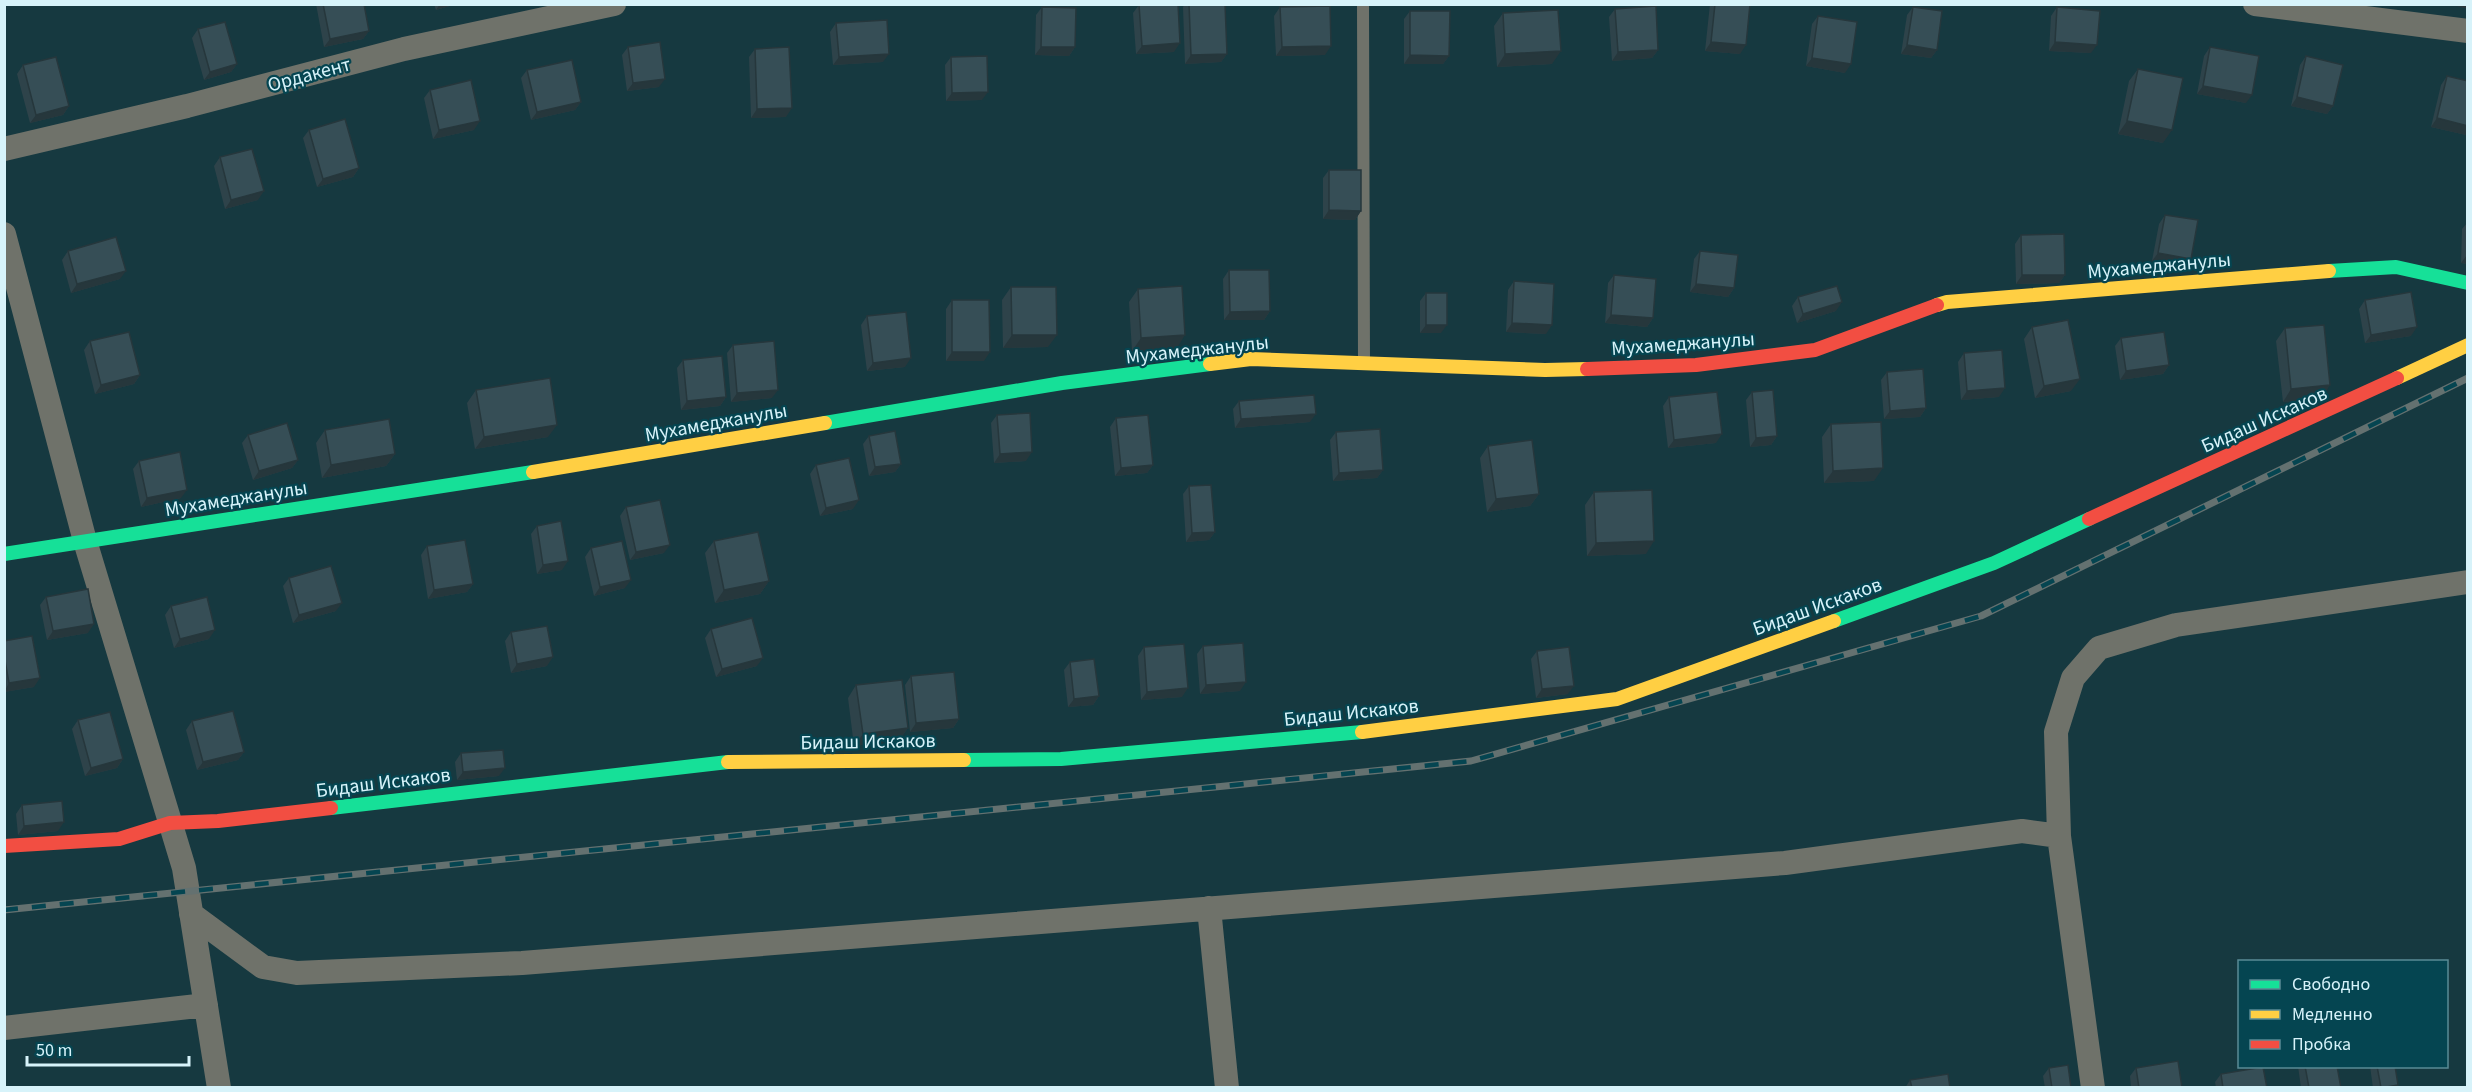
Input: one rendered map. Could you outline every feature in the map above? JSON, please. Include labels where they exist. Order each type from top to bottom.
[{"type":"street","name":"Ордакент","points":[[4,149],[187,106],[404,49],[614,4]]},
{"type":"street","points":[[2255,4],[2468,32]]},
{"type":"street","points":[[4,234],[85,541],[184,868],[219,1088]]},
{"type":"street","name":"Мухамеджанулы","points":[[4,554],[573,466],[1062,383],[1251,359],[1545,370],[1696,365],[1815,350],[1947,302],[2396,267],[2468,283]]},
{"type":"street","name":"Бидаш Искаков","points":[[4,846],[119,839],[170,823],[218,821],[727,762],[1061,759],[1393,729],[1617,699],[1994,563],[2468,345]]},
{"type":"street","points":[[2093,1088],[2059,836],[2056,732],[2073,678],[2099,648],[2176,625],[2468,582]]},
{"type":"street","points":[[191,914],[263,967],[297,973],[522,963],[1785,863],[2022,831],[2059,836]]},
{"type":"street","points":[[1209,908],[1227,1088]]},
{"type":"street","points":[[4,1028],[206,1005]]},
{"type":"lane","points":[[1363,4],[1364,363]]},
{"type":"building","points":[[323,4],[364,4],[369,31],[330,39]]},
{"type":"building","points":[[1178,4],[1180,43],[1142,46],[1139,5]]},
{"type":"building","points":[[1189,4],[1225,4],[1227,54],[1191,55]]},
{"type":"building","points":[[1715,4],[1750,4],[1746,45],[1711,42]]},
{"type":"building","points":[[1330,6],[1331,46],[1282,47],[1280,7]]},
{"type":"building","points":[[1656,6],[1658,50],[1618,52],[1615,9]]},
{"type":"building","points":[[1042,7],[1076,8],[1075,47],[1041,47]]},
{"type":"building","points":[[1913,7],[1942,11],[1937,50],[1907,45]]},
{"type":"building","points":[[2057,7],[2100,11],[2097,45],[2055,42]]},
{"type":"building","points":[[1558,10],[1561,51],[1505,54],[1503,13]]},
{"type":"building","points":[[1410,11],[1450,11],[1449,56],[1410,55]]},
{"type":"building","points":[[1818,16],[1857,22],[1851,64],[1812,58]]},
{"type":"building","points":[[887,20],[889,54],[839,57],[836,23]]},
{"type":"building","points":[[225,22],[237,64],[210,72],[198,29]]},
{"type":"building","points":[[660,42],[665,79],[633,83],[628,47]]},
{"type":"building","points":[[789,47],[792,108],[757,109],[755,49]]},
{"type":"building","points":[[2210,47],[2259,56],[2252,95],[2203,86]]},
{"type":"building","points":[[987,56],[988,92],[952,93],[951,57]]},
{"type":"building","points":[[2306,56],[2343,65],[2333,106],[2297,97]]},
{"type":"building","points":[[56,57],[69,106],[36,115],[23,65]]},
{"type":"building","points":[[572,60],[581,102],[537,112],[527,70]]},
{"type":"building","points":[[2138,69],[2183,78],[2172,130],[2127,121]]},
{"type":"building","points":[[2447,76],[2468,81],[2468,126],[2437,118]]},
{"type":"building","points":[[471,80],[480,121],[439,130],[430,90]]},
{"type":"building","points":[[345,119],[359,168],[323,179],[309,130]]},
{"type":"building","points":[[252,149],[264,191],[231,200],[220,157]]},
{"type":"building","points":[[1329,170],[1361,170],[1361,211],[1329,210]]},
{"type":"building","points":[[2165,215],[2198,220],[2191,259],[2158,253]]},
{"type":"building","points":[[2064,234],[2065,275],[2022,275],[2021,235]]},
{"type":"building","points":[[116,237],[126,271],[77,284],[68,251]]},
{"type":"building","points":[[1700,251],[1738,255],[1734,288],[1696,284]]},
{"type":"building","points":[[1229,270],[1269,270],[1270,311],[1230,312]]},
{"type":"building","points":[[1614,275],[1656,279],[1653,318],[1611,315]]},
{"type":"building","points":[[1514,281],[1554,284],[1552,325],[1512,323]]},
{"type":"building","points":[[1182,286],[1185,335],[1141,338],[1138,289]]},
{"type":"building","points":[[1837,286],[1842,302],[1803,314],[1798,297]]},
{"type":"building","points":[[1011,287],[1056,287],[1057,335],[1012,335]]},
{"type":"building","points":[[2411,292],[2417,327],[2371,335],[2365,300]]},
{"type":"building","points":[[1426,293],[1447,293],[1447,325],[1426,325]]},
{"type":"building","points":[[952,300],[989,300],[990,352],[952,352]]},
{"type":"building","points":[[906,312],[911,358],[873,363],[867,316]]},
{"type":"building","points":[[2068,320],[2080,379],[2044,386],[2032,327]]},
{"type":"building","points":[[2324,325],[2330,385],[2291,389],[2285,328]]},
{"type":"building","points":[[129,332],[140,375],[101,385],[90,341]]},
{"type":"building","points":[[2164,332],[2169,365],[2126,371],[2121,338]]},
{"type":"building","points":[[774,341],[778,390],[737,393],[733,345]]},
{"type":"building","points":[[2002,350],[2005,388],[1967,391],[1964,353]]},
{"type":"building","points":[[722,356],[726,397],[687,401],[683,360]]},
{"type":"building","points":[[1923,369],[1926,408],[1890,411],[1887,372]]},
{"type":"building","points":[[550,378],[557,425],[484,437],[476,390]]},
{"type":"building","points":[[1773,390],[1777,436],[1756,438],[1752,392]]},
{"type":"building","points":[[1717,392],[1722,434],[1674,440],[1669,397]]},
{"type":"building","points":[[1314,395],[1316,414],[1241,419],[1239,401]]},
{"type":"building","points":[[1030,413],[1032,452],[1000,454],[997,415]]},
{"type":"building","points":[[1148,415],[1153,465],[1121,468],[1116,418]]},
{"type":"building","points":[[389,419],[395,454],[331,465],[325,430]]},
{"type":"building","points":[[1881,422],[1883,468],[1833,471],[1831,424]]},
{"type":"building","points":[[287,423],[298,460],[259,471],[248,435]]},
{"type":"building","points":[[1380,429],[1383,470],[1339,473],[1336,432]]},
{"type":"building","points":[[895,431],[901,464],[875,467],[869,436]]},
{"type":"building","points":[[1532,440],[1539,494],[1496,499],[1488,446]]},
{"type":"building","points":[[180,452],[187,490],[147,498],[139,461]]},
{"type":"building","points":[[849,458],[859,500],[826,508],[816,465]]},
{"type":"building","points":[[1211,485],[1215,532],[1192,533],[1189,486]]},
{"type":"building","points":[[1652,490],[1654,541],[1596,543],[1594,492]]},
{"type":"building","points":[[660,500],[670,545],[636,552],[626,507]]},
{"type":"building","points":[[561,521],[568,561],[543,565],[537,526]]},
{"type":"building","points":[[758,532],[769,581],[724,590],[714,541]]},
{"type":"building","points":[[465,540],[473,584],[434,590],[427,546]]},
{"type":"building","points":[[622,541],[631,580],[600,587],[591,548]]},
{"type":"building","points":[[331,566],[342,603],[299,615],[289,578]]},
{"type":"building","points":[[88,589],[94,624],[53,631],[46,597]]},
{"type":"building","points":[[207,597],[215,630],[180,639],[171,606]]},
{"type":"building","points":[[752,618],[763,658],[722,669],[711,629]]},
{"type":"building","points":[[547,626],[553,657],[517,664],[511,632]]},
{"type":"building","points":[[32,636],[40,678],[9,683],[4,641]]},
{"type":"building","points":[[1243,643],[1246,682],[1206,685],[1203,646]]},
{"type":"building","points":[[1184,644],[1188,688],[1147,692],[1144,647]]},
{"type":"building","points":[[1569,647],[1574,686],[1542,689],[1537,651]]},
{"type":"building","points":[[1094,659],[1099,696],[1074,699],[1070,662]]},
{"type":"building","points":[[954,672],[959,719],[916,723],[911,676]]},
{"type":"building","points":[[902,680],[908,728],[863,734],[856,685]]},
{"type":"building","points":[[233,711],[244,752],[203,762],[192,721]]},
{"type":"building","points":[[110,712],[123,759],[91,768],[78,720]]},
{"type":"building","points":[[503,750],[505,768],[463,772],[461,753]]},
{"type":"building","points":[[62,801],[64,822],[24,826],[22,805]]},
{"type":"building","points":[[2178,1061],[2182,1088],[2139,1088],[2136,1068]]},
{"type":"building","points":[[2068,1065],[2071,1088],[2052,1088],[2049,1068]]},
{"type":"building","points":[[2263,1068],[2267,1088],[2223,1088],[2221,1074]]},
{"type":"building","points":[[2305,1068],[2337,1068],[2341,1088],[2309,1088]]},
{"type":"building","points":[[2377,1068],[2395,1068],[2398,1085],[2381,1088]]},
{"type":"building","points":[[1948,1074],[1950,1088],[1912,1088],[1910,1080]]},
{"type":"railway","points":[[4,910],[1471,761],[1981,616],[2468,378]]},
{"type":"traffic: fast","points":[[2329,271],[2396,267],[2468,283]]},
{"type":"traffic: fast","points":[[825,423],[1062,383],[1210,364]]},
{"type":"traffic: fast","points":[[4,554],[533,472]]},
{"type":"traffic: fast","points":[[1834,621],[1994,563],[2089,519]]},
{"type":"traffic: fast","points":[[964,760],[1061,759],[1362,732]]},
{"type":"traffic: fast","points":[[331,808],[728,762]]},
{"type":"traffic: slow","points":[[1937,305],[1947,302],[2329,271]]},
{"type":"traffic: slow","points":[[2397,378],[2468,345]]},
{"type":"traffic: slow","points":[[1210,364],[1251,359],[1545,370],[1587,369]]},
{"type":"traffic: slow","points":[[533,472],[825,423]]},
{"type":"traffic: slow","points":[[1362,732],[1617,699],[1834,621]]},
{"type":"traffic: slow","points":[[728,762],[964,760]]},
{"type":"traffic: jam","points":[[1587,369],[1696,365],[1815,350],[1937,305]]},
{"type":"traffic: jam","points":[[2089,519],[2397,378]]},
{"type":"traffic: jam","points":[[4,846],[119,839],[170,823],[218,821],[331,808]]}]
